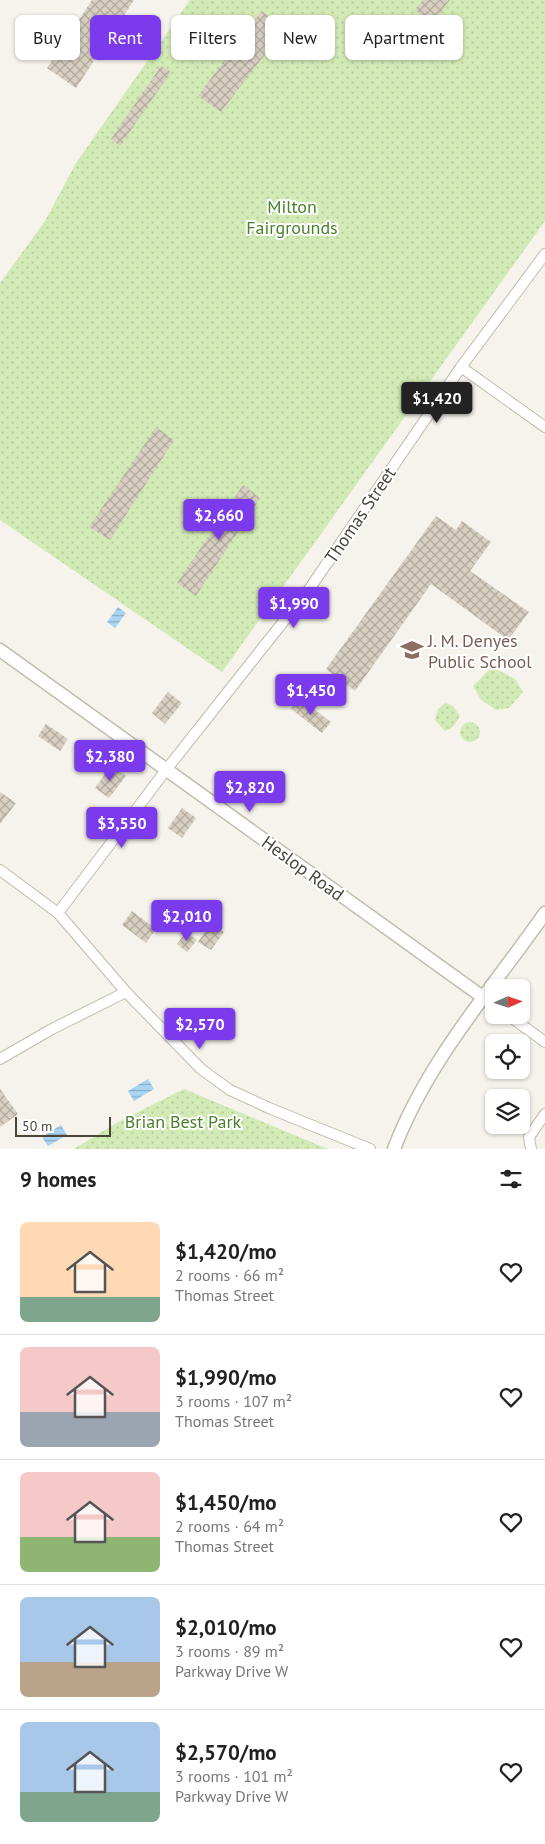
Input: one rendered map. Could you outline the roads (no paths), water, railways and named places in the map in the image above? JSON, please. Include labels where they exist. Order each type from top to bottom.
[{"type":"street","name":"Thomas Street","points":[[58,913],[166,770],[310,588],[461,368],[545,254]]},
{"type":"street","points":[[461,368],[545,427]]},
{"type":"street","name":"Heslop Road","points":[[0,650],[485,998]]},
{"type":"street","points":[[0,870],[58,913],[126,992],[201,1070],[230,1090],[370,1149]]},
{"type":"street","points":[[503,979],[545,913]]},
{"type":"street","points":[[0,1059],[52,1029],[126,992]]},
{"type":"street","points":[[394,1149],[402,1126],[420,1091],[485,1006]]},
{"type":"street","points":[[520,1024],[545,1042]]},
{"type":"street","points":[[531,1149],[529,1137],[545,1114]]},
{"type":"water","points":[[118,607],[126,613],[115,628],[107,622]]},
{"type":"water","points":[[148,1079],[154,1089],[134,1101],[128,1091]]},
{"type":"water","points":[[61,1125],[67,1135],[48,1146],[42,1137]]},
{"type":"place","name":"J. M. Denyes Public School","points":[[412,650]]},
{"type":"park label","name":"Milton Fairgrounds","points":[[292,216]]},
{"type":"park label","name":"Brian Best Park","points":[[183,1121]]}]
